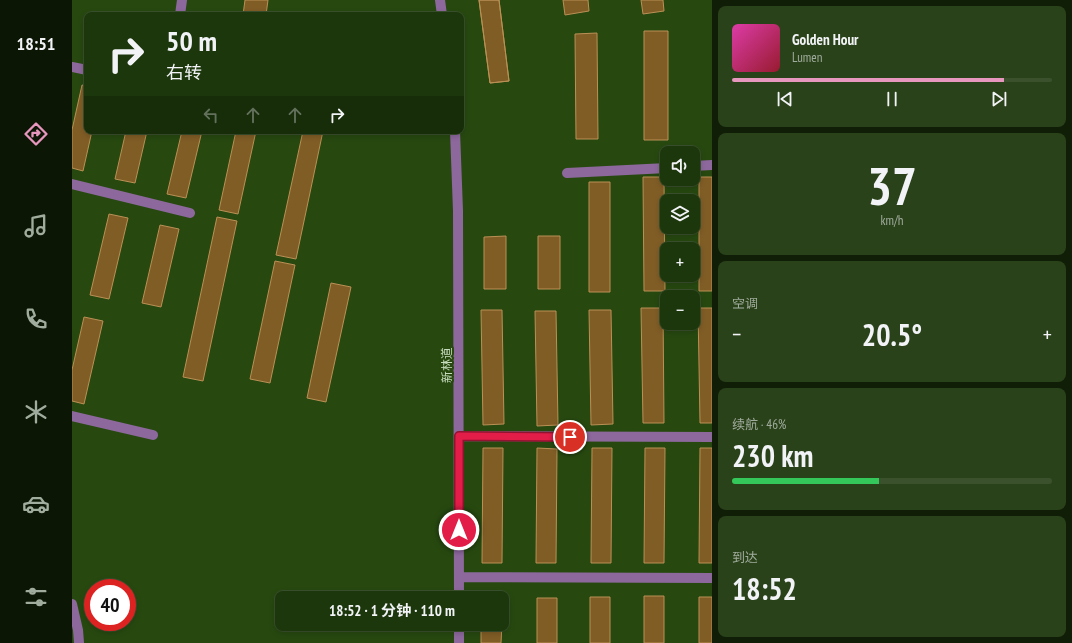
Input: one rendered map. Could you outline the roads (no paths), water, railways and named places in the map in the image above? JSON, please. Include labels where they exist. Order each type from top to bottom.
[{"type":"street","points":[[180,12],[182,0]]},
{"type":"street","points":[[440,0],[442,12]]},
{"type":"street","points":[[72,67],[84,69]]},
{"type":"street","name":"新林道","points":[[455,134],[458,211],[459,591]]},
{"type":"street","points":[[700,166],[712,165]]},
{"type":"street","points":[[567,173],[660,168]]},
{"type":"street","points":[[72,184],[190,213]]},
{"type":"street","points":[[72,416],[153,435]]},
{"type":"street","points":[[459,436],[712,437]]},
{"type":"street","points":[[459,577],[712,578]]},
{"type":"street","points":[[72,604],[78,630],[79,643]]},
{"type":"street","points":[[459,631],[459,643]]}]
